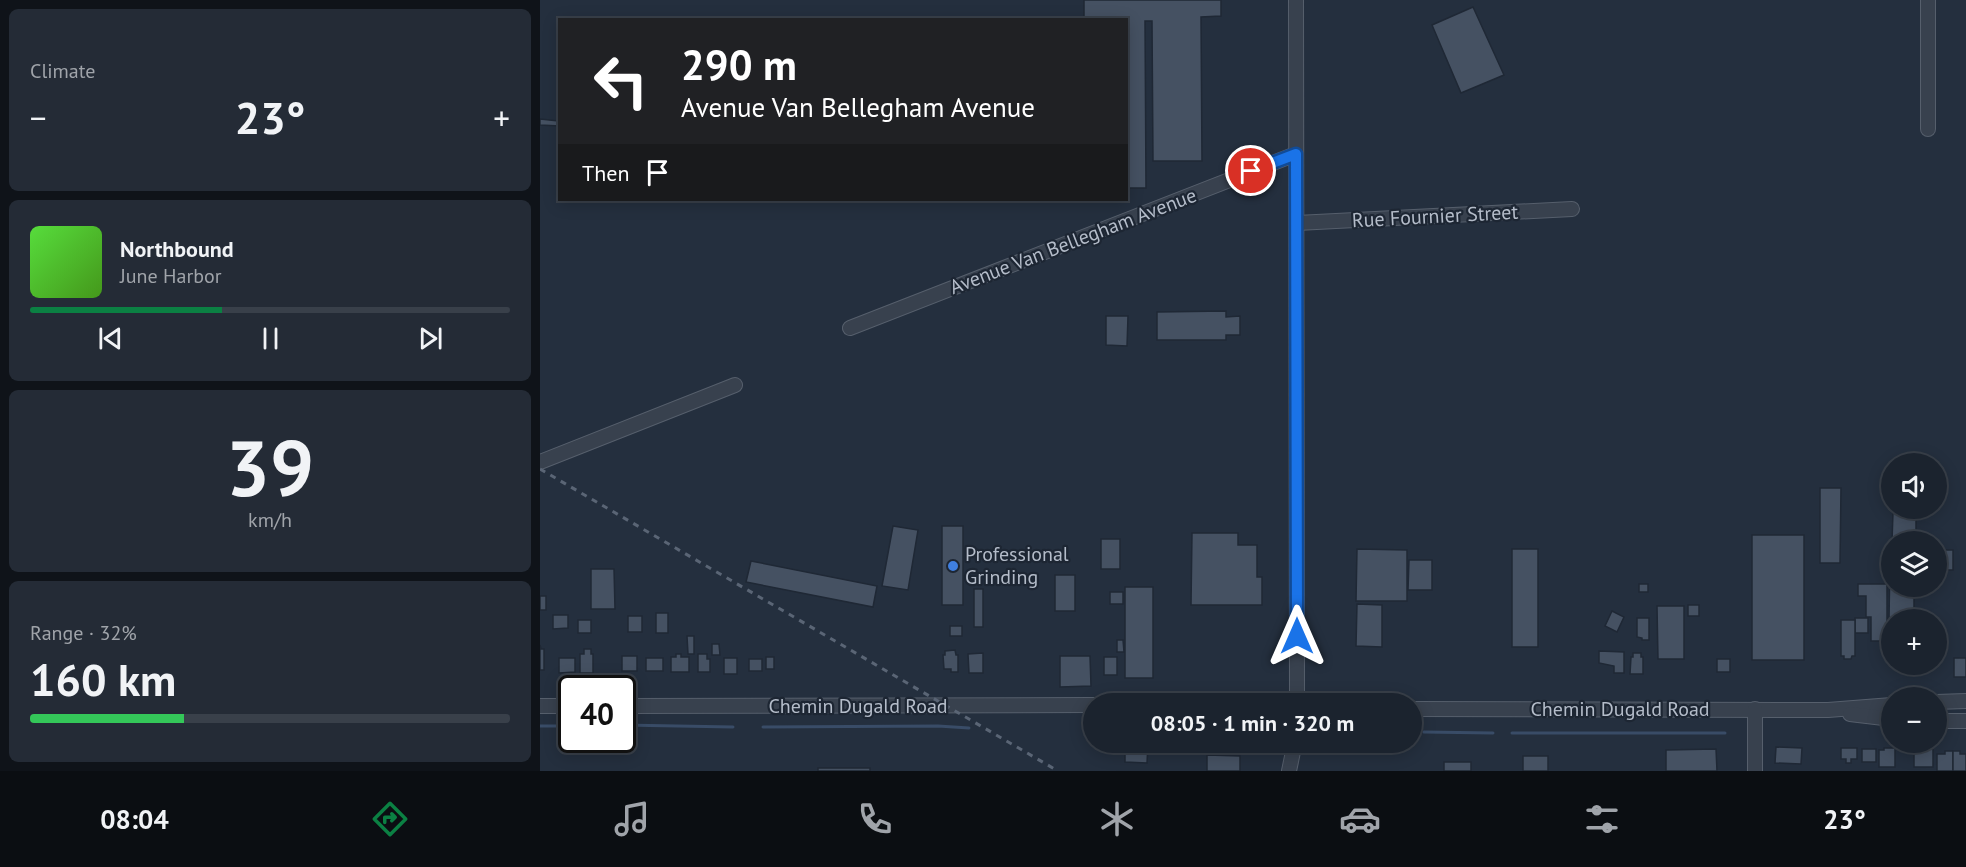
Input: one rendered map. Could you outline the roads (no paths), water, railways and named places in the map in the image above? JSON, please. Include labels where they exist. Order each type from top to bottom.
[{"type":"street","points":[[1296,0],[1297,693]]},
{"type":"street","points":[[1928,0],[1928,129]]},
{"type":"street","name":"Avenue Van Bellegham Avenue","points":[[850,328],[1296,154]]},
{"type":"street","name":"Rue Fournier Street","points":[[1297,223],[1572,208]]},
{"type":"street","points":[[540,462],[735,385]]},
{"type":"street","points":[[1947,702],[1966,701]]},
{"type":"street","name":"Chemin Dugald Road","points":[[636,706],[1083,705]]},
{"type":"street","points":[[540,706],[558,706]]},
{"type":"street","name":"Chemin Dugald Road","points":[[1422,709],[1828,710],[1881,706]]},
{"type":"street","points":[[1755,710],[1755,771]]},
{"type":"street","name":"Chemin Dugald Road","points":[[1828,710],[1881,717]]},
{"type":"street","points":[[1947,721],[1966,721]]},
{"type":"street","points":[[1289,771],[1293,753]]},
{"type":"waterway","points":[[636,725],[733,727]]},
{"type":"waterway","points":[[540,726],[558,726]]},
{"type":"waterway","points":[[763,727],[938,726],[969,728]]},
{"type":"waterway","points":[[1424,732],[1493,733]]},
{"type":"waterway","points":[[1512,733],[1725,733]]},
{"type":"railway","points":[[540,469],[1058,771]]},
{"type":"place","name":"Professional Grinding","points":[[953,566]]}]
